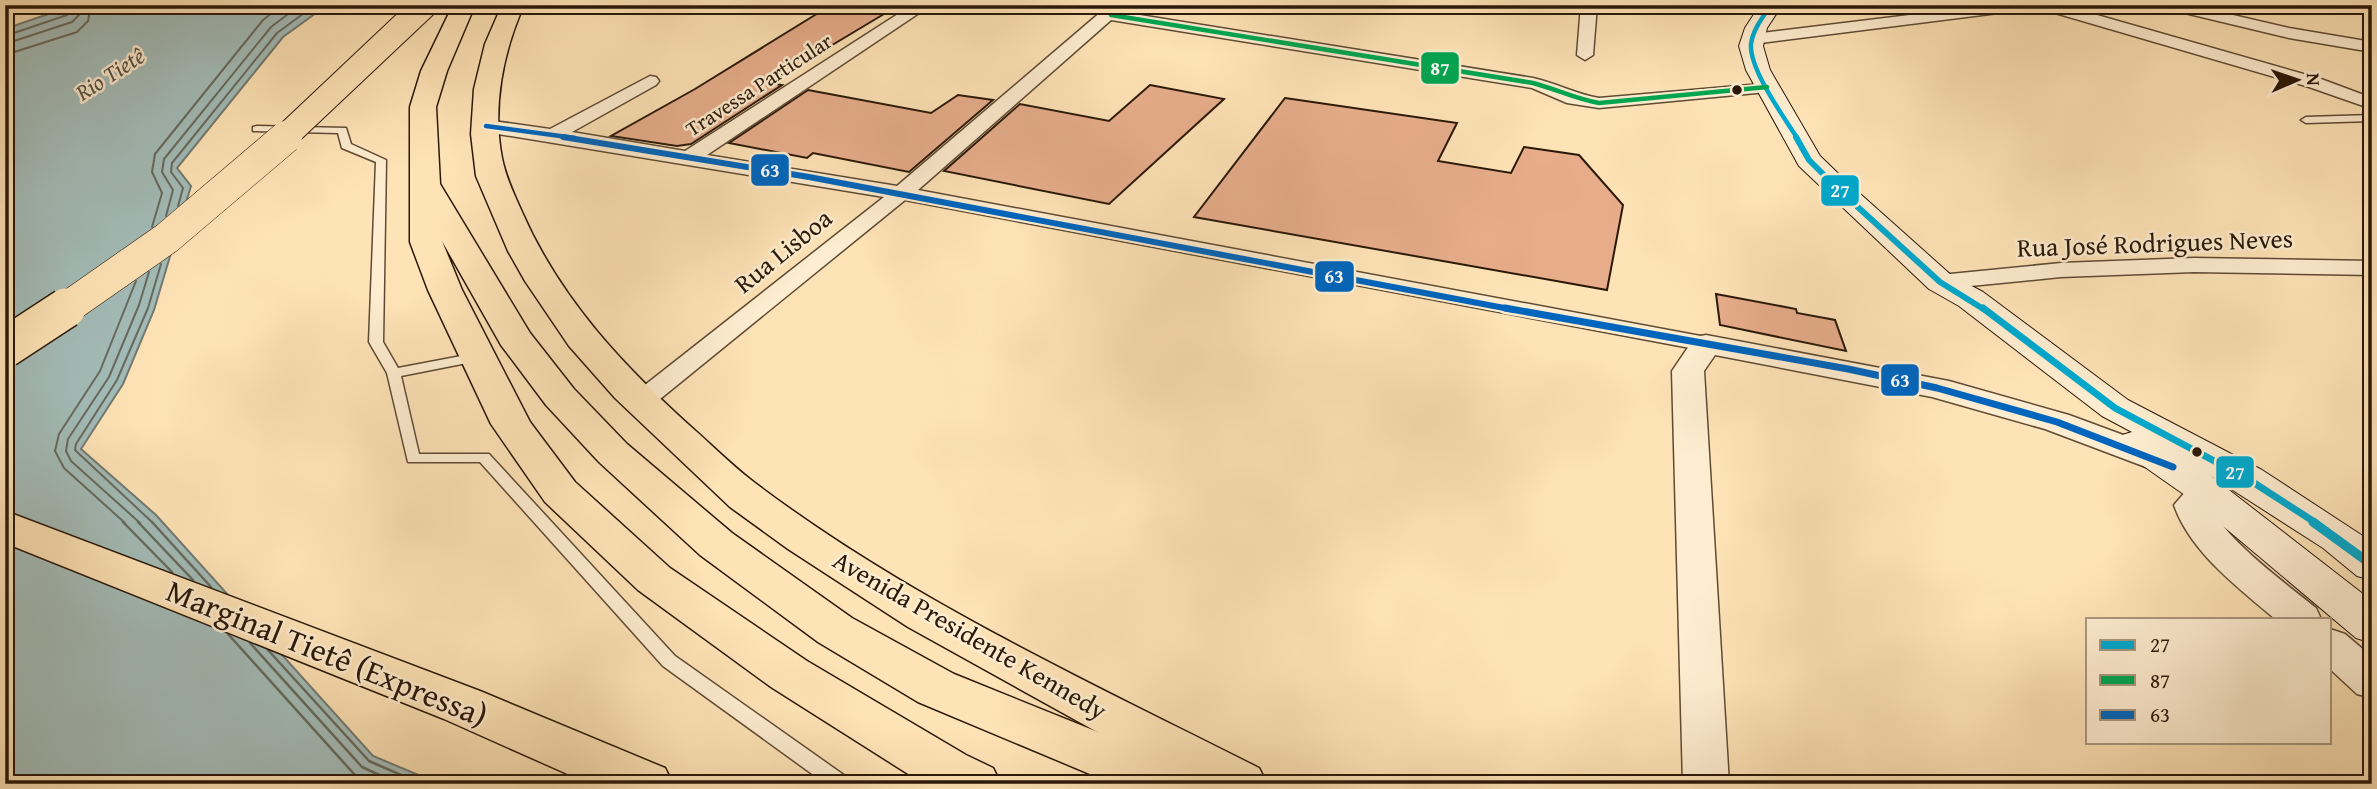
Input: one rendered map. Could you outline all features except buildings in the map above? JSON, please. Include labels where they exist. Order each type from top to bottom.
[{"type":"highway","points":[[5,348],[104,284],[188,222],[247,172],[425,5]]},
{"type":"highway","points":[[464,5],[434,71],[423,107],[426,242],[445,290],[511,424],[560,492],[654,579],[789,674],[947,771],[974,784]]},
{"type":"highway","name":"Avenida Presidente Kennedy","points":[[513,5],[491,61],[486,126],[491,175],[516,234],[543,286],[581,337],[639,402],[743,495],[864,580],[1006,661],[1240,784]]},
{"type":"highway","points":[[425,185],[514,337],[560,397],[613,453],[716,544],[835,631],[936,688],[1128,767],[1196,784]]},
{"type":"highway","name":"Marginal Tietê (Expressa)","points":[[5,526],[462,705],[646,784]]},
{"type":"main road","points":[[1771,5],[1756,28],[1751,46],[1767,88],[1809,160],[1940,282],[1971,299],[2115,408],[2248,479],[2338,538],[2372,565]]},
{"type":"main road","points":[[1940,282],[1949,301],[2083,411],[2173,467],[2206,491],[2372,626]]},
{"type":"street","name":"Travessa Particular","points":[[690,157],[923,5]]},
{"type":"street","points":[[1585,55],[1589,5]]},
{"type":"street","points":[[1753,39],[2034,5]]},
{"type":"street","points":[[2044,5],[2315,83],[2372,104]]},
{"type":"street","points":[[2169,5],[2289,33],[2372,47]]},
{"type":"street","points":[[1115,10],[1533,83],[1552,88],[1573,99],[1590,102],[1767,88]]},
{"type":"street","name":"Rua Lisboa","points":[[639,402],[995,116],[1115,10]]},
{"type":"street","points":[[553,135],[650,81]]},
{"type":"street","points":[[486,126],[899,193],[1937,388],[2057,422],[2173,467]]},
{"type":"street","name":"Rua José Rodrigues Neves","points":[[1940,282],[2060,270],[2194,265],[2372,268]]},
{"type":"street","points":[[1706,344],[1688,371],[1706,784]]},
{"type":"street","points":[[2206,491],[2193,505],[2196,518],[2227,553],[2300,618]]},
{"type":"street","points":[[2332,647],[2372,682]]},
{"type":"lane","points":[[2305,120],[2372,118]]},
{"type":"lane","points":[[257,129],[342,130],[346,146],[381,160],[376,342],[394,373],[413,459],[484,457],[669,662],[841,784]]},
{"type":"lane","points":[[394,373],[478,357]]},
{"type":"water","name":"Rio Tietê","points":[[74,5],[327,5],[283,37],[177,168],[191,186],[154,310],[123,384],[81,449],[156,515],[373,756],[440,784],[5,784],[5,29]]},
{"type":"transit line","name":"27","points":[[1771,5],[1756,28],[1751,46],[1758,70],[1809,160],[1838,189],[1940,282],[1971,299],[2115,408],[2248,479],[2338,538],[2372,565]]},
{"type":"transit line","name":"87","points":[[1111,15],[1533,83],[1552,88],[1573,99],[1599,103],[1767,87]]},
{"type":"transit line","name":"63","points":[[486,126],[809,177],[1399,289],[1848,369],[1937,388],[2057,422],[2173,467]]}]
